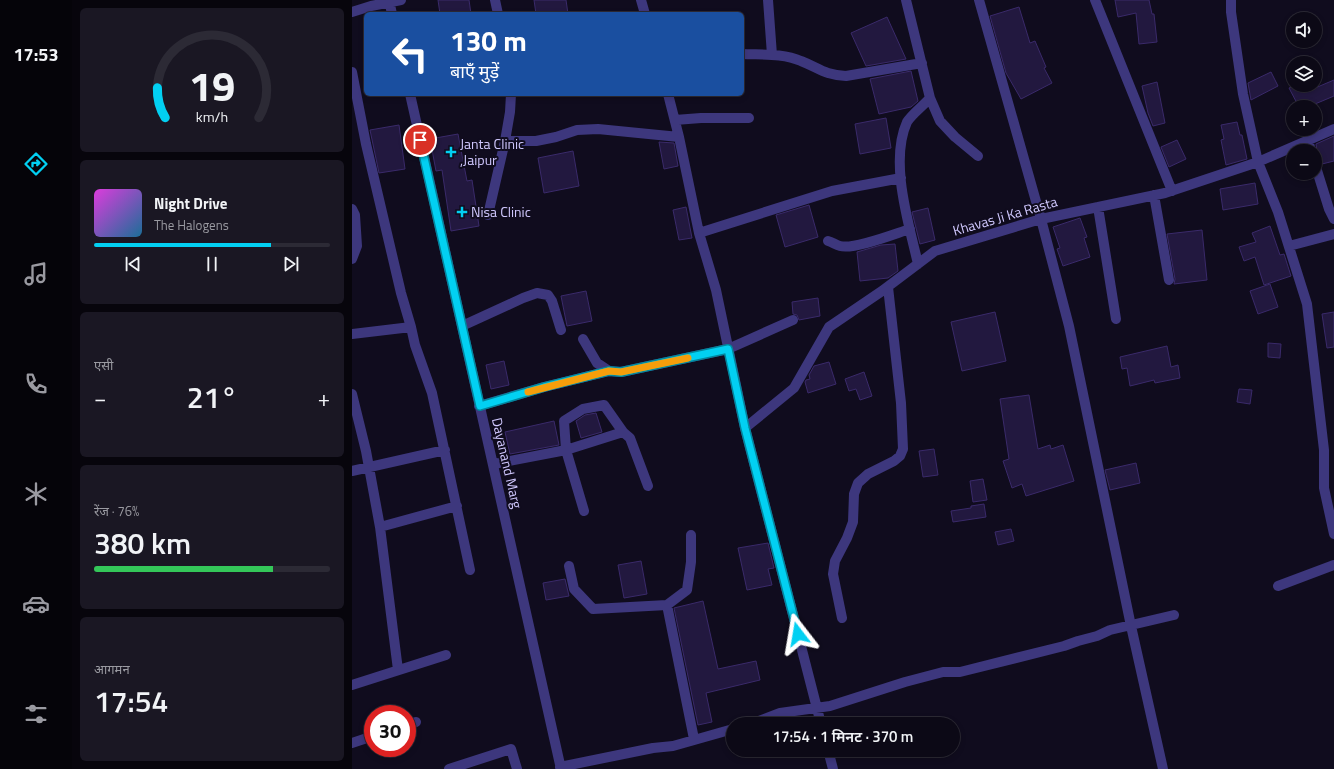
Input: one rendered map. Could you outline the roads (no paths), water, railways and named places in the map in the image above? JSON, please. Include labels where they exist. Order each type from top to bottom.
[{"type":"street","points":[[352,12],[389,1],[401,0]]},
{"type":"street","points":[[496,0],[498,12]]},
{"type":"street","points":[[641,0],[644,12]]},
{"type":"street","points":[[768,0],[772,55]]},
{"type":"street","points":[[906,0],[930,98],[940,121],[955,137],[978,156]]},
{"type":"street","points":[[979,0],[1041,219],[1069,326],[1131,626],[1164,769]]},
{"type":"street","points":[[1095,0],[1172,191]]},
{"type":"street","points":[[1232,0],[1231,12],[1243,94],[1258,162],[1278,212],[1307,304],[1324,450],[1324,488],[1334,534]]},
{"type":"street","points":[[389,1],[392,12]]},
{"type":"street","points":[[744,54],[783,56],[801,60],[823,72],[835,76],[846,76],[922,63]]},
{"type":"street","points":[[352,72],[366,144],[401,293],[415,345],[432,393],[470,570]]},
{"type":"street","name":"Dayanand Marg","points":[[410,96],[561,768]]},
{"type":"street","points":[[488,215],[505,142],[511,96]]},
{"type":"street","points":[[669,96],[679,137],[699,233],[716,290],[745,428],[819,717]]},
{"type":"street","points":[[918,264],[904,201],[899,164],[902,135],[908,121],[930,98]]},
{"type":"street","points":[[675,120],[749,118]]},
{"type":"street","name":"Khavas Ji Ka Rasta","points":[[745,428],[794,388],[829,327],[888,287],[936,251],[1041,219],[1172,191],[1258,162],[1334,128]]},
{"type":"street","points":[[505,142],[536,141],[576,130],[598,129],[679,137]]},
{"type":"street","points":[[1308,140],[1309,144]]},
{"type":"street","points":[[699,233],[832,191],[901,178]]},
{"type":"street","points":[[1320,180],[1329,209],[1334,219]]},
{"type":"street","points":[[1154,195],[1169,280]]},
{"type":"street","points":[[1098,207],[1116,319]]},
{"type":"street","points":[[352,209],[357,246],[352,259]]},
{"type":"street","points":[[828,241],[840,247],[860,245],[910,229]]},
{"type":"street","points":[[1289,246],[1334,234]]},
{"type":"street","points":[[842,618],[833,574],[835,561],[847,538],[853,522],[854,494],[858,483],[868,474],[894,461],[900,456],[903,449],[901,403],[888,287]]},
{"type":"street","points":[[462,326],[537,293],[548,295],[552,301],[561,330]]},
{"type":"street","points":[[480,406],[544,387],[609,371],[621,372],[728,349],[794,320]]},
{"type":"street","points":[[352,334],[411,326]]},
{"type":"street","points":[[583,340],[597,363],[609,371]]},
{"type":"street","points":[[352,394],[370,468],[380,527],[398,670]]},
{"type":"street","points":[[584,511],[566,450],[564,420],[584,409],[604,405],[623,432],[630,438],[648,486]]},
{"type":"street","points":[[494,464],[566,450],[623,432]]},
{"type":"street","points":[[352,471],[445,450]]},
{"type":"street","points":[[380,527],[457,506]]},
{"type":"street","points":[[569,566],[574,589],[593,609],[667,605],[687,590],[691,562],[691,535]]},
{"type":"street","points":[[1278,586],[1334,565]]},
{"type":"street","points":[[667,605],[694,739]]},
{"type":"street","points":[[769,717],[780,713],[830,706],[905,682],[943,672],[960,672],[1064,646],[1097,636],[1110,630],[1174,615]]},
{"type":"street","points":[[352,684],[446,655]]},
{"type":"street","points":[[561,768],[673,746],[726,731]]},
{"type":"street","points":[[352,743],[364,739]]},
{"type":"street","points":[[449,769],[511,749],[517,769]]},
{"type":"street","points":[[830,757],[833,769]]},
{"type":"place","name":"Janta Clinic ,Jaipur","points":[[451,152]]},
{"type":"place","name":"Nisa Clinic","points":[[462,212]]}]
